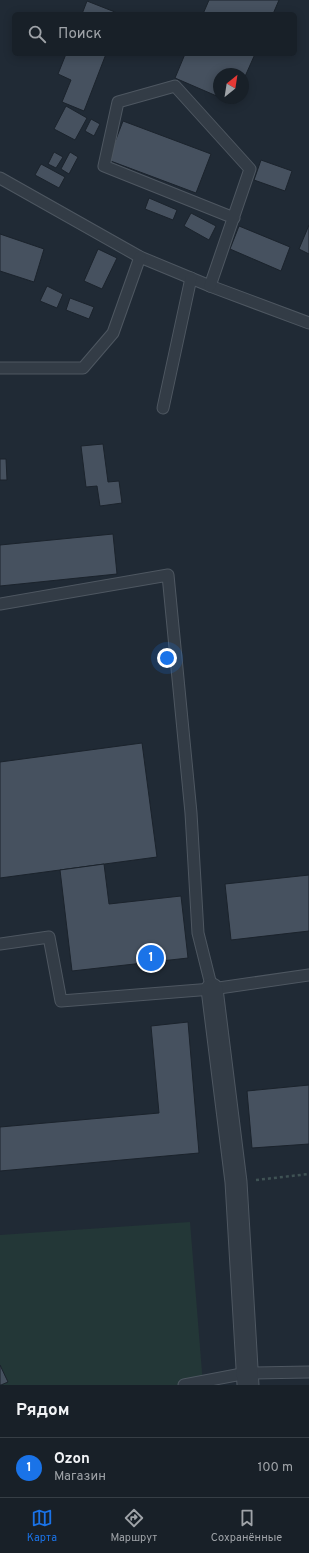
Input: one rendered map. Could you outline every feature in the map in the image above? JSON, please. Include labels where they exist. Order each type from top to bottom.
[{"type":"street","points":[[212,989],[236,1182],[247,1379]]},
{"type":"lane","points":[[210,286],[234,218],[250,169],[175,86],[118,102],[104,166],[234,218]]},
{"type":"lane","points":[[0,178],[140,256],[210,286],[309,323]]},
{"type":"lane","points":[[0,368],[83,368],[113,333],[140,256]]},
{"type":"lane","points":[[162,408],[190,278]]},
{"type":"lane","points":[[0,604],[168,575],[191,813],[198,933],[212,989]]},
{"type":"lane","points":[[0,944],[49,937],[61,1001],[212,989],[309,974]]},
{"type":"lane","points":[[184,1385],[309,1372]]},
{"type":"path","points":[[236,1182],[309,1174]]},
{"type":"green space","points":[[190,1222],[203,1385],[0,1385],[0,1235]]},
{"type":"building","points":[[209,0],[279,0],[274,12],[204,12]]},
{"type":"building","points":[[87,1],[115,12],[83,12]]},
{"type":"building","points":[[65,56],[105,56],[84,111],[62,102],[71,80],[58,74]]},
{"type":"building","points":[[184,56],[254,56],[249,68],[213,68],[213,94],[175,78]]},
{"type":"building","points":[[66,106],[87,118],[75,140],[54,129]]},
{"type":"building","points":[[91,119],[100,124],[94,136],[85,131]]},
{"type":"building","points":[[123,121],[211,154],[196,193],[108,160]]},
{"type":"building","points":[[54,152],[63,157],[56,168],[48,164]]},
{"type":"building","points":[[70,152],[78,157],[69,174],[61,169]]},
{"type":"building","points":[[261,160],[292,171],[285,191],[254,180]]},
{"type":"building","points":[[41,164],[65,177],[59,188],[35,175]]},
{"type":"building","points":[[149,198],[177,210],[173,220],[145,209]]},
{"type":"building","points":[[191,213],[216,226],[209,240],[184,226]]},
{"type":"building","points":[[309,225],[309,254],[299,249]]},
{"type":"building","points":[[239,226],[290,247],[281,271],[230,249]]},
{"type":"building","points":[[0,234],[44,249],[34,282],[0,271]]},
{"type":"building","points":[[98,249],[117,258],[102,289],[84,281]]},
{"type":"building","points":[[47,286],[63,294],[57,308],[40,301]]},
{"type":"building","points":[[70,298],[94,307],[89,319],[66,310]]},
{"type":"building","points":[[103,444],[108,482],[119,481],[122,503],[100,506],[97,486],[86,487],[81,446]]},
{"type":"building","points":[[0,459],[6,459],[7,480],[0,480]]},
{"type":"building","points":[[113,534],[117,574],[0,586],[0,545]]},
{"type":"building","points":[[142,743],[157,857],[0,878],[0,762]]},
{"type":"building","points":[[104,864],[109,904],[181,896],[188,958],[72,971],[60,870]]},
{"type":"building","points":[[309,875],[309,931],[231,940],[225,884]]},
{"type":"building","points":[[188,1022],[199,1153],[0,1171],[0,1127],[159,1113],[151,1026]]},
{"type":"building","points":[[309,1085],[309,1144],[252,1148],[247,1091]]},
{"type":"building","points":[[0,1365],[8,1382],[1,1385],[0,1385]]},
{"type":"place","name":"Ozon","points":[[151,958]]}]
